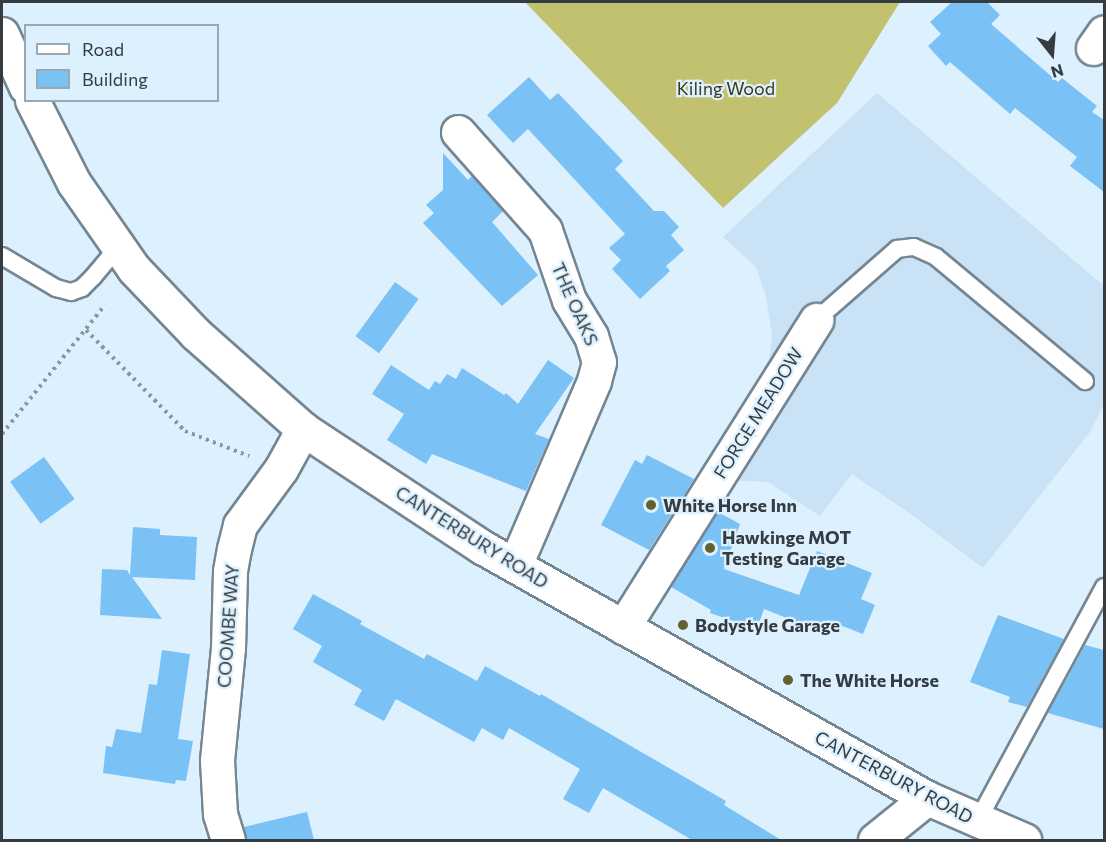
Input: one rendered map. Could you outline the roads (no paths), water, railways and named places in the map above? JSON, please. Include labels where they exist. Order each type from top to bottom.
[{"type":"street","points":[[2,34],[24,83]]},
{"type":"street","name":"CANTERBURY ROAD","points":[[33,102],[74,183],[125,259],[196,334],[303,429],[482,547],[622,627],[927,798],[977,822],[1024,840]]},
{"type":"street","name":"THE OAKS","points":[[458,132],[545,230],[569,300],[591,336],[599,362],[594,381],[515,565]]},
{"type":"street","name":"FORGE MEADOW","points":[[622,627],[816,320]]},
{"type":"street","name":"COOMBE WAY","points":[[228,840],[220,814],[217,760],[228,648],[230,571],[240,525],[280,469],[303,429]]},
{"type":"street","points":[[875,840],[927,798]]},
{"type":"lane","points":[[816,320],[897,249],[914,247],[936,257],[1085,381]]},
{"type":"lane","points":[[2,256],[56,288],[71,292],[82,288],[93,278],[125,259]]},
{"type":"lane","points":[[977,822],[1104,587]]},
{"type":"place","name":"White Horse Inn","points":[[651,505]]},
{"type":"place","name":"Hawkinge MOT Testing Garage","points":[[710,548]]},
{"type":"place","name":"Bodystyle Garage","points":[[683,625]]},
{"type":"place","name":"The White Horse","points":[[788,680]]},
{"type":"park label","name":"Kiling Wood","points":[[726,88]]}]
